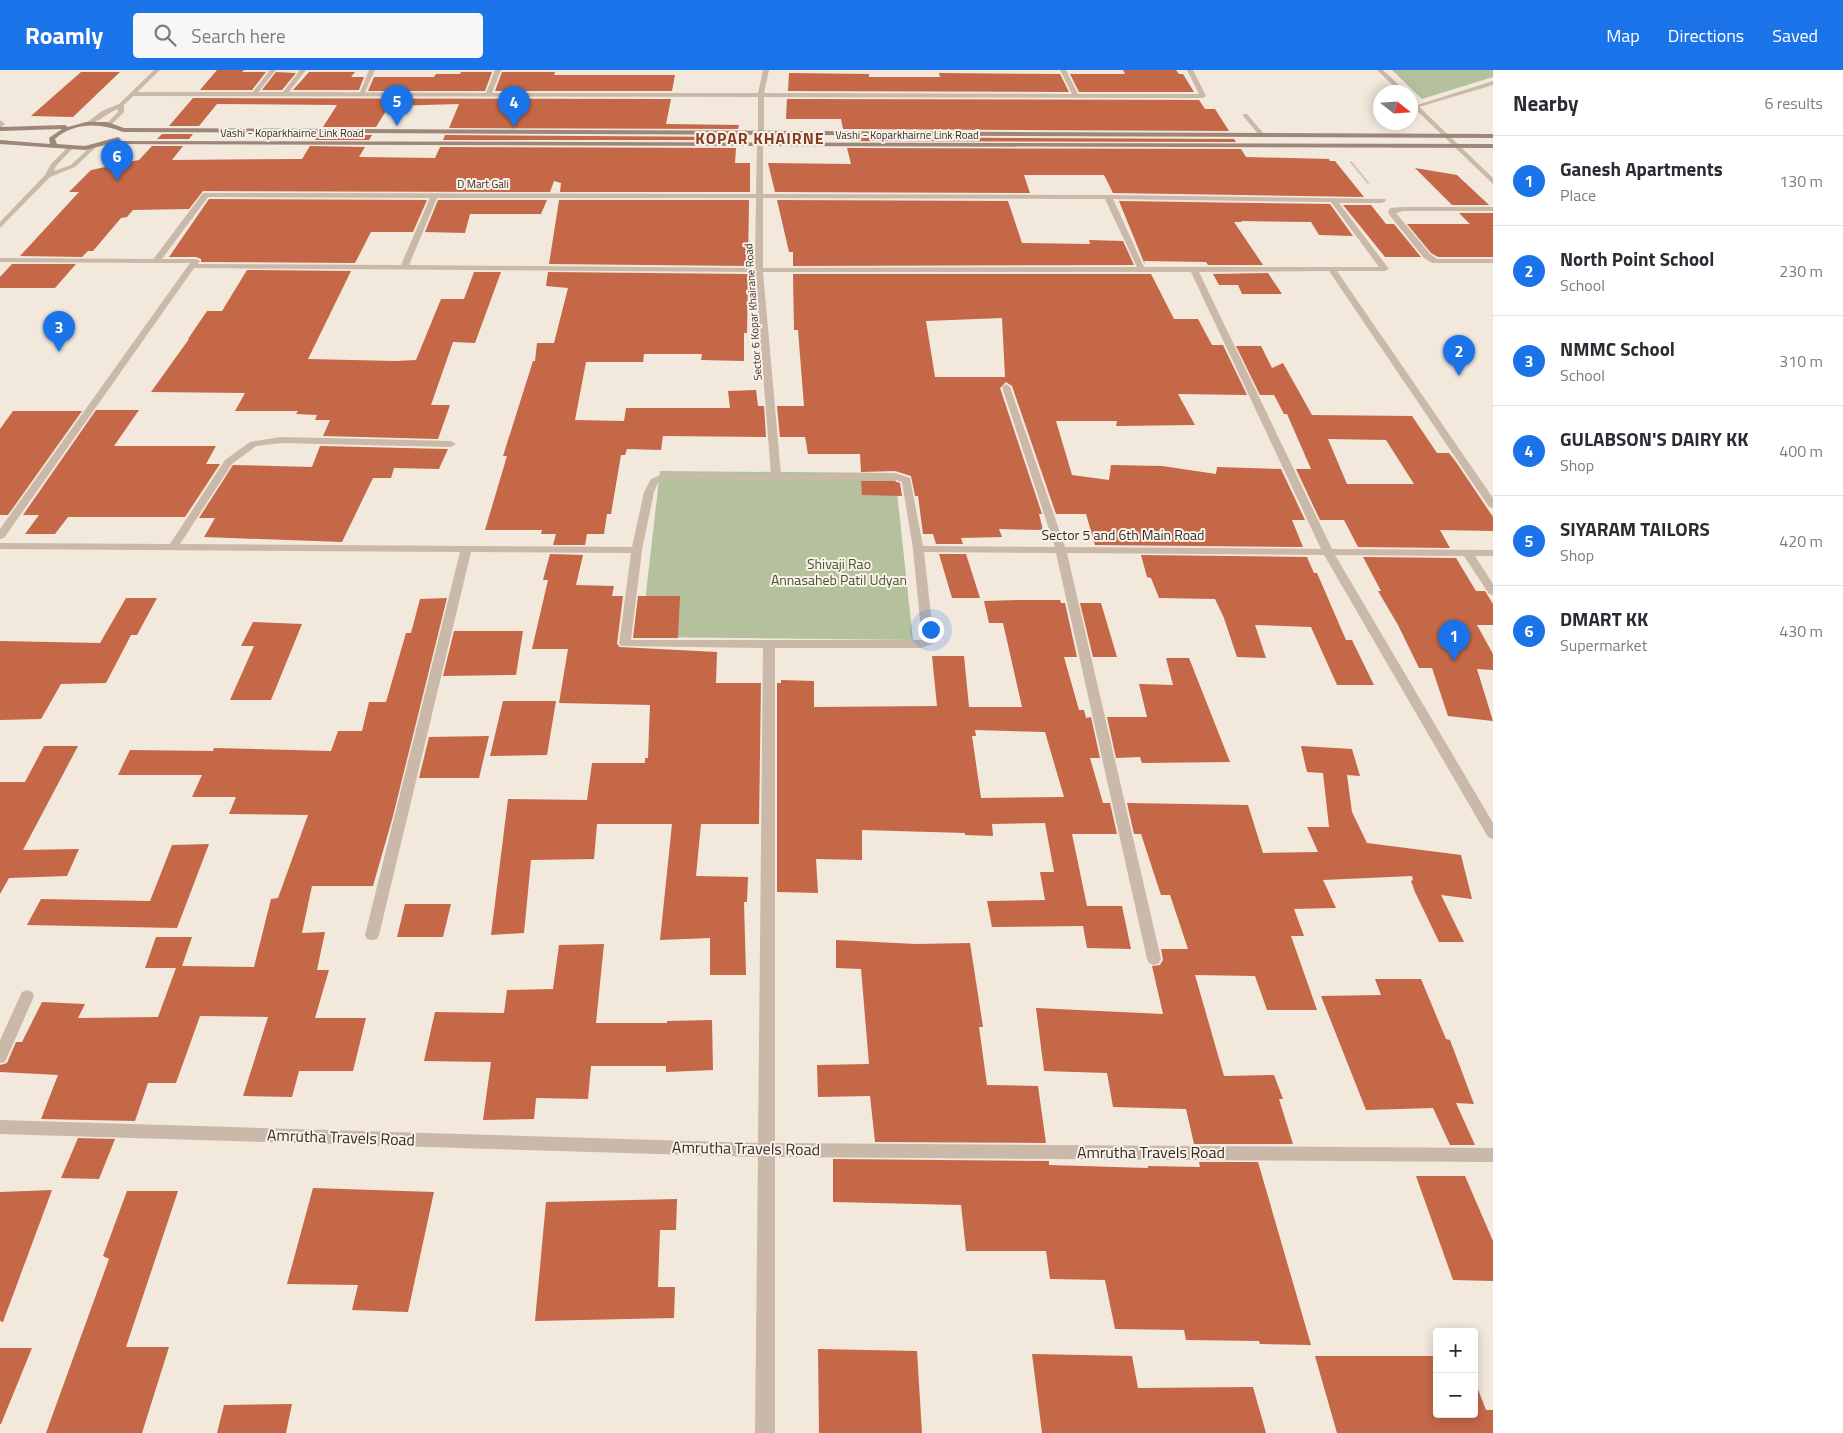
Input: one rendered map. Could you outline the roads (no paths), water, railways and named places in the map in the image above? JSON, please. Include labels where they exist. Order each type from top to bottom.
[{"type":"main road","points":[[54,144],[51,141],[52,136],[73,127],[88,124],[109,124],[123,130],[123,135],[111,143]]},
{"type":"main road","points":[[0,126],[73,127]]},
{"type":"main road","name":"Vashi - Koparkhairne Link Road","points":[[123,130],[1493,136]]},
{"type":"main road","points":[[0,142],[54,144]]},
{"type":"main road","name":"Vashi - Koparkhairne Link Road","points":[[54,144],[70,148],[93,147],[111,143],[1493,146]]},
{"type":"street","points":[[88,124],[104,112],[121,105],[157,70]]},
{"type":"street","points":[[254,94],[273,70]]},
{"type":"street","points":[[285,94],[303,70]]},
{"type":"street","points":[[361,94],[372,70]]},
{"type":"street","points":[[488,95],[498,70]]},
{"type":"street","points":[[761,133],[761,95],[766,70]]},
{"type":"street","points":[[1064,70],[1076,96]]},
{"type":"street","points":[[134,94],[1203,96],[1190,70]]},
{"type":"street","points":[[1380,70],[1396,85]]},
{"type":"street","points":[[1418,106],[1493,83]]},
{"type":"street","points":[[109,124],[121,112],[121,105]]},
{"type":"street","points":[[1418,107],[1493,182]]},
{"type":"street","points":[[1245,115],[1262,135]]},
{"type":"street","points":[[744,144],[746,132]]},
{"type":"street","points":[[771,133],[771,144]]},
{"type":"street","name":"Sector 6 Kopar Khairane Road","points":[[760,144],[759,270],[776,478]]},
{"type":"street","points":[[48,176],[73,166],[93,147]]},
{"type":"street","points":[[0,226],[48,176],[54,165],[70,148]]},
{"type":"street","name":"D Mart Gali","points":[[156,261],[206,195],[1108,197],[1334,201],[1382,200]]},
{"type":"street","points":[[406,266],[434,196]]},
{"type":"street","points":[[1108,197],[1142,268]]},
{"type":"street","points":[[192,266],[406,266],[759,270],[1386,269],[1334,201]]},
{"type":"street","points":[[1493,209],[1403,209],[1392,210],[1392,213],[1427,256],[1435,261],[1493,261]]},
{"type":"street","points":[[0,260],[196,261],[0,536]]},
{"type":"street","points":[[1194,268],[1328,552],[1493,834]]},
{"type":"street","points":[[1331,268],[1493,505]]},
{"type":"street","points":[[1006,387],[1061,550],[1154,959]]},
{"type":"street","points":[[173,547],[228,462],[253,444],[280,440],[451,444]]},
{"type":"street","points":[[668,475],[776,478],[895,476],[907,480],[918,549],[928,642],[921,644],[625,644],[637,550],[649,492],[654,480],[668,475]]},
{"type":"street","points":[[0,546],[637,550]]},
{"type":"street","points":[[372,935],[456,600],[466,549]]},
{"type":"street","name":"Sector 5 and 6th Main Road","points":[[918,549],[1493,553]]},
{"type":"street","points":[[1467,552],[1493,592]]},
{"type":"street","points":[[765,1433],[769,645]]},
{"type":"street","points":[[0,1057],[27,996]]},
{"type":"street","name":"Amrutha Travels Road","points":[[1,1130],[767,1150],[1493,1155]]},
{"type":"place","name":"SIYARAM TAILORS","points":[[397,126]]},
{"type":"place","name":"GULABSON'S DAIRY KK","points":[[514,127]]},
{"type":"place","name":"DMART KK","points":[[117,181]]},
{"type":"place","name":"NMMC School","points":[[59,352]]},
{"type":"place","name":"North Point School","points":[[1459,376]]},
{"type":"place","name":"Ganesh Apartments","points":[[1454,661]]},
{"type":"district","name":"KOPAR KHAIRNE","points":[[760,138]]},
{"type":"park label","name":"Shivaji Rao Annasaheb Patil Udyan","points":[[839,572]]}]
